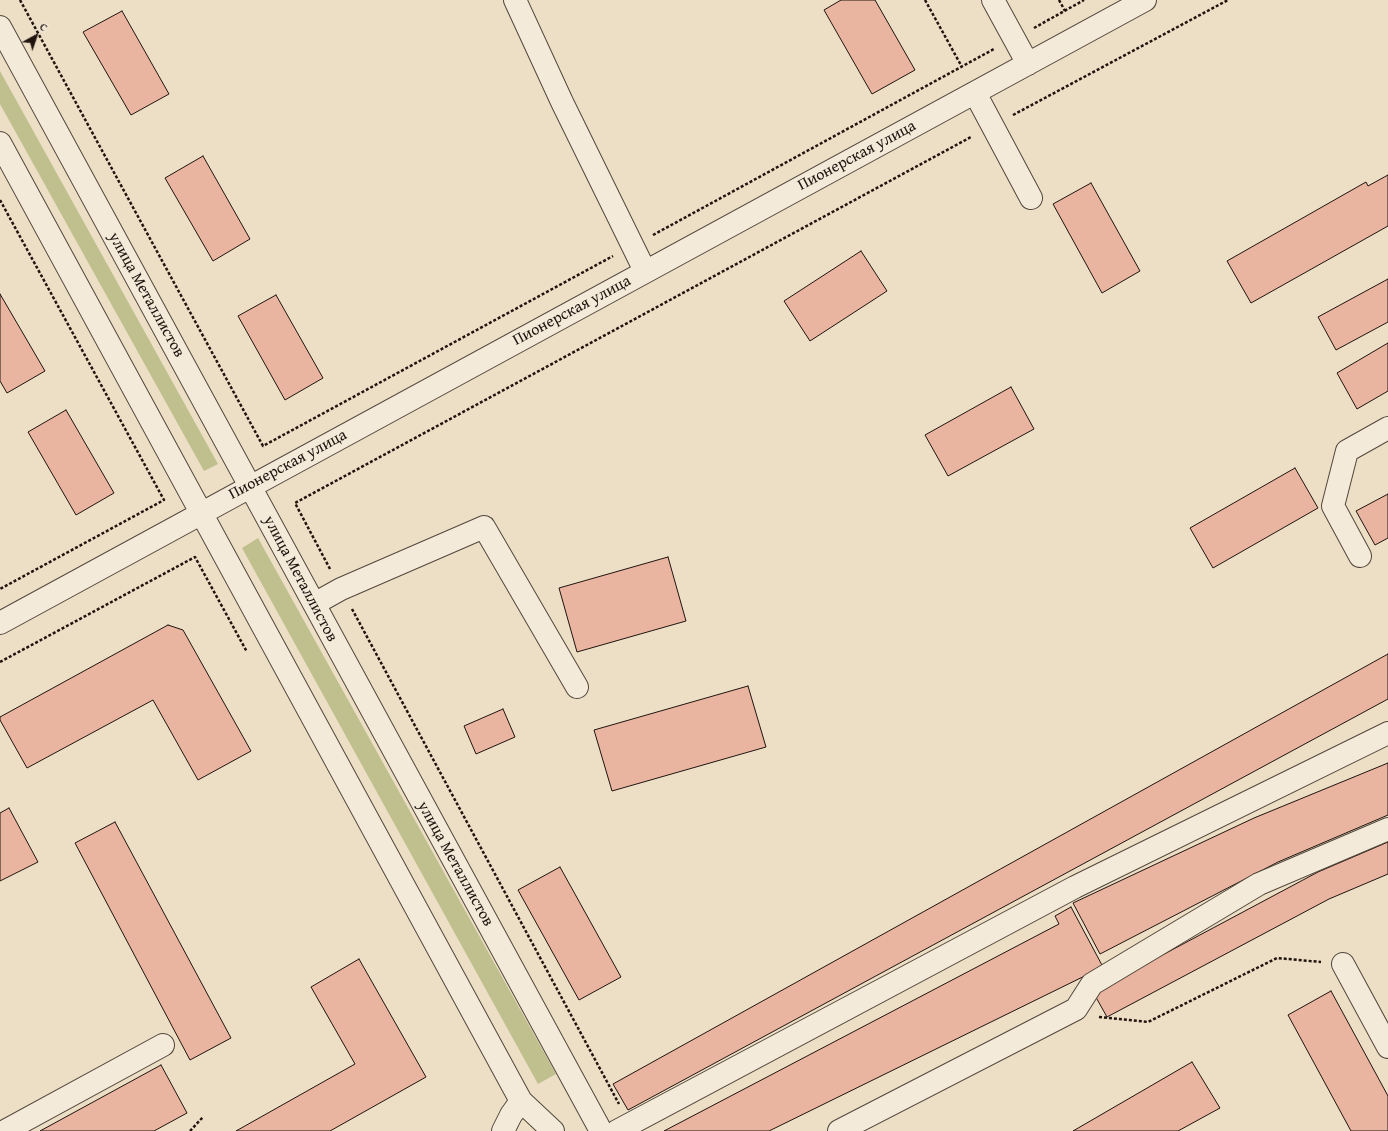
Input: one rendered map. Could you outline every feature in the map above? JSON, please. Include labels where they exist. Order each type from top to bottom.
[{"type":"street","points":[[515,0],[562,102],[645,271]]},
{"type":"street","points":[[993,0],[1028,64]]},
{"type":"street","name":"Пионерская улица","points":[[0,623],[201,512],[1145,0]]},
{"type":"street","name":"улица Металлистов","points":[[0,27],[601,1131]]},
{"type":"street","points":[[975,93],[1031,198]]},
{"type":"street","points":[[0,143],[521,1101],[553,1131]]},
{"type":"street","points":[[1360,556],[1333,506],[1347,451],[1388,428]]},
{"type":"street","points":[[314,604],[341,589],[484,527],[577,686]]},
{"type":"street","points":[[624,1128],[1076,887],[1388,733]]},
{"type":"street","points":[[839,1131],[1076,1009],[1092,984],[1259,884],[1388,829]]},
{"type":"street","points":[[1343,964],[1388,1047]]},
{"type":"street","points":[[5,1131],[163,1045]]},
{"type":"street","points":[[504,1131],[511,1115],[521,1101]]},
{"type":"path","points":[[20,0],[263,446]]},
{"type":"path","points":[[925,0],[962,67]]},
{"type":"path","points":[[1059,0],[1065,11]]},
{"type":"path","points":[[624,1128],[341,589],[294,503],[1228,0]]},
{"type":"path","points":[[0,200],[164,500],[0,589]]},
{"type":"path","points":[[0,662],[195,557]]},
{"type":"path","points":[[1066,1014],[1148,1022],[1276,958],[1343,964]]},
{"type":"path","points":[[190,1131],[203,1117]]},
{"type":"green space","points":[[0,71],[218,464],[204,471],[0,104]]},
{"type":"green space","points":[[258,538],[556,1074],[538,1084],[242,548]]},
{"type":"building","points":[[841,0],[875,0],[915,70],[872,94],[824,10]]},
{"type":"building","points":[[122,11],[169,94],[131,115],[83,32]]},
{"type":"building","points":[[203,156],[250,239],[213,261],[165,178]]},
{"type":"building","points":[[1388,175],[1388,226],[1251,303],[1227,261],[1366,182],[1368,186]]},
{"type":"building","points":[[1091,183],[1140,271],[1102,293],[1053,204]]},
{"type":"building","points":[[861,251],[887,291],[810,341],[784,301]]},
{"type":"building","points":[[1388,279],[1388,322],[1336,350],[1318,317]]},
{"type":"building","points":[[0,294],[45,371],[7,393],[0,381]]},
{"type":"building","points":[[276,295],[323,378],[285,400],[238,316]]},
{"type":"building","points":[[1388,343],[1388,391],[1357,409],[1337,373]]},
{"type":"building","points":[[1011,387],[1034,429],[948,476],[925,435]]},
{"type":"building","points":[[66,410],[114,493],[76,515],[28,432]]},
{"type":"building","points":[[1295,468],[1318,508],[1213,568],[1190,528]]},
{"type":"building","points":[[1388,494],[1388,538],[1375,545],[1356,511]]},
{"type":"building","points":[[668,557],[686,621],[577,652],[559,588]]},
{"type":"building","points":[[168,625],[183,630],[251,751],[198,780],[153,700],[27,768],[0,720],[0,717]]},
{"type":"building","points":[[1388,654],[1388,699],[628,1110],[613,1084]]},
{"type":"building","points":[[748,686],[766,747],[612,791],[594,730]]},
{"type":"building","points":[[503,709],[515,737],[476,754],[464,726]]},
{"type":"building","points":[[1388,763],[1388,815],[1278,862],[1100,954],[1073,903],[1254,818]]},
{"type":"building","points":[[9,808],[38,862],[0,881],[0,813]]},
{"type":"building","points":[[115,822],[231,1038],[190,1060],[75,843]]},
{"type":"building","points":[[1388,842],[1388,874],[1329,899],[1107,1017],[1093,992],[1318,872]]},
{"type":"building","points":[[560,867],[621,977],[579,1000],[518,890]]},
{"type":"building","points":[[1071,907],[1103,967],[769,1131],[664,1131],[1059,924],[1055,916]]},
{"type":"building","points":[[359,959],[426,1077],[330,1131],[236,1131],[355,1064],[311,987]]},
{"type":"building","points":[[1331,991],[1388,1096],[1388,1131],[1351,1131],[1288,1015]]},
{"type":"building","points":[[1192,1062],[1220,1108],[1178,1131],[1073,1131]]},
{"type":"building","points":[[161,1065],[187,1113],[154,1131],[40,1131]]}]
